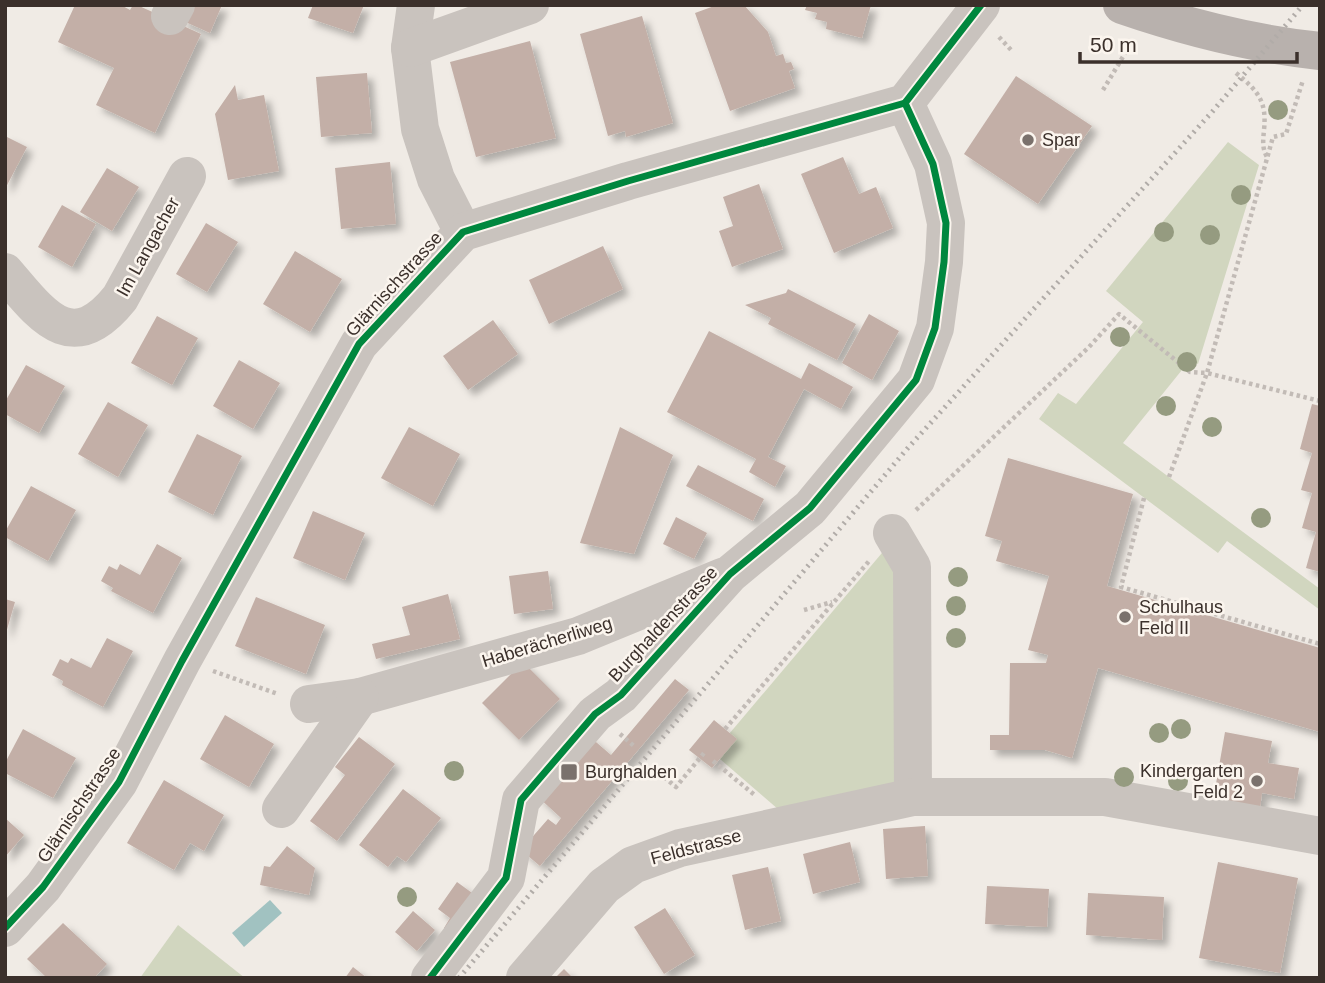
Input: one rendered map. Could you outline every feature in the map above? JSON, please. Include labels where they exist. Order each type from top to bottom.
[{"type":"main road","points":[[1122,5],[1211,31],[1293,48],[1312,64]]},
{"type":"street","points":[[416,5],[410,48],[421,128],[436,179],[463,232]]},
{"type":"street","points":[[410,48],[530,5]]},
{"type":"street","points":[[905,103],[990,21]]},
{"type":"street","name":"Glärnischstrasse","points":[[5,928],[43,887],[119,782],[182,661],[359,344],[463,232],[628,181],[905,103]]},
{"type":"street","name":"Burghaldenstrasse","points":[[430,978],[506,878],[522,800],[595,714],[621,695],[730,574],[810,508],[916,380],[935,328],[946,223],[933,164],[905,103]]},
{"type":"street","name":"Im Langacher","points":[[5,272],[42,315],[60,326],[85,327],[106,315],[120,298],[187,176]]},
{"type":"street","points":[[892,533],[912,567],[913,797]]},
{"type":"street","name":"Haberächerliweg","points":[[309,704],[360,697],[578,636],[730,574]]},
{"type":"street","points":[[281,808],[360,697]]},
{"type":"street","name":"Feldstrasse","points":[[525,978],[604,886],[633,865],[680,848],[913,797],[1105,797],[1320,836]]},
{"type":"path","points":[[990,21],[1012,51]]},
{"type":"path","points":[[1104,90],[1127,50]]},
{"type":"path","points":[[1169,477],[1207,373],[1273,137],[1286,134],[1312,64]]},
{"type":"path","points":[[1235,72],[1255,89],[1264,104],[1262,148],[1267,158]]},
{"type":"path","points":[[724,729],[892,533],[1089,347],[1119,314],[1190,372],[1207,373],[1320,401]]},
{"type":"path","points":[[1144,498],[1121,587],[1320,644]]},
{"type":"path","points":[[804,610],[833,602]]},
{"type":"path","points":[[182,661],[269,691]]},
{"type":"path","points":[[617,732],[634,746]]},
{"type":"path","points":[[664,776],[676,787],[705,753]]},
{"type":"path","points":[[713,761],[790,825]]},
{"type":"green space","points":[[1228,142],[1259,165],[1198,364],[1190,360],[1123,443],[1320,589],[1320,610],[1227,541],[1218,553],[1039,419],[1058,393],[1076,404],[1143,322],[1106,291]]},
{"type":"green space","points":[[887,547],[907,570],[907,793],[786,816],[713,753]]},
{"type":"green space","points":[[178,925],[245,978],[140,978]]},
{"type":"water","points":[[270,900],[282,913],[244,947],[232,933]]},
{"type":"building","points":[[75,5],[121,5],[130,10],[133,5],[137,5],[201,34],[155,133],[96,105],[114,68],[58,42]]},
{"type":"building","points":[[188,5],[222,5],[210,33],[181,20]]},
{"type":"building","points":[[313,5],[364,5],[353,33],[308,18]]},
{"type":"building","points":[[717,5],[744,5],[768,32],[776,56],[783,54],[786,63],[791,62],[794,69],[789,71],[795,88],[730,111],[695,13]]},
{"type":"building","points":[[807,5],[871,5],[862,38],[826,29],[827,22],[815,19],[817,13],[805,10]]},
{"type":"building","points":[[642,16],[673,123],[626,137],[625,131],[608,136],[580,34]]},
{"type":"building","points":[[530,41],[556,138],[476,157],[450,62]]},
{"type":"building","points":[[367,73],[372,133],[321,137],[316,77]]},
{"type":"building","name":"Spar","points":[[1016,76],[1092,126],[1038,204],[964,154]]},
{"type":"building","points":[[235,85],[238,100],[264,95],[279,171],[228,180],[215,114]]},
{"type":"building","points":[[5,136],[27,147],[5,189]]},
{"type":"building","points":[[843,157],[859,194],[876,187],[893,228],[834,253],[801,174]]},
{"type":"building","points":[[390,162],[396,224],[341,229],[335,168]]},
{"type":"building","points":[[107,168],[139,187],[112,231],[80,212]]},
{"type":"building","points":[[759,184],[783,249],[732,267],[719,231],[733,226],[723,197]]},
{"type":"building","points":[[62,205],[96,224],[72,267],[38,247]]},
{"type":"building","points":[[206,223],[238,242],[207,292],[176,274]]},
{"type":"building","points":[[603,246],[623,289],[549,324],[529,280]]},
{"type":"building","points":[[295,251],[342,279],[310,332],[263,304]]},
{"type":"building","points":[[788,289],[856,324],[837,360],[768,324],[771,318],[745,305],[786,293]]},
{"type":"building","points":[[869,314],[899,331],[872,380],[842,363]]},
{"type":"building","points":[[157,316],[198,338],[172,385],[131,363]]},
{"type":"building","points":[[493,320],[518,354],[468,390],[443,356]]},
{"type":"building","points":[[709,331],[801,379],[809,363],[853,387],[841,409],[804,389],[768,457],[786,466],[775,487],[749,472],[756,459],[667,412]]},
{"type":"building","points":[[239,360],[280,383],[253,429],[213,406]]},
{"type":"building","points":[[26,365],[65,386],[39,433],[5,414],[5,402]]},
{"type":"building","points":[[108,402],[148,425],[118,477],[78,454]]},
{"type":"building","points":[[1312,404],[1320,406],[1320,572],[1306,568],[1316,532],[1302,528],[1312,493],[1301,490],[1312,453],[1300,449]]},
{"type":"building","points":[[409,427],[460,454],[433,506],[381,478]]},
{"type":"building","points":[[620,427],[673,455],[634,554],[580,543]]},
{"type":"building","points":[[197,434],[242,456],[213,515],[168,492]]},
{"type":"building","name":"Schulhaus Feld II","points":[[1008,458],[1133,494],[1107,586],[1320,648],[1320,732],[1098,668],[1072,758],[1045,750],[990,750],[990,735],[1009,735],[1010,663],[1046,663],[1048,655],[1028,650],[1049,576],[996,561],[1002,541],[985,536]]},
{"type":"building","points":[[698,465],[764,499],[753,521],[686,486]]},
{"type":"building","points":[[31,486],[76,510],[48,561],[5,537],[5,532]]},
{"type":"building","points":[[313,511],[365,533],[345,580],[293,558]]},
{"type":"building","points":[[676,517],[707,533],[694,559],[663,544]]},
{"type":"building","points":[[157,544],[182,558],[153,613],[111,591],[113,588],[101,581],[109,566],[117,570],[120,564],[140,575]]},
{"type":"building","points":[[548,571],[553,609],[514,614],[509,576]]},
{"type":"building","points":[[448,594],[460,639],[376,659],[372,644],[410,635],[402,607]]},
{"type":"building","points":[[256,597],[325,625],[306,674],[235,646]]},
{"type":"building","points":[[5,599],[15,602],[6,633],[5,633]]},
{"type":"building","points":[[107,638],[133,651],[103,707],[62,685],[63,681],[52,675],[60,659],[68,663],[71,658],[91,668]]},
{"type":"building","points":[[523,662],[560,699],[519,740],[482,703]]},
{"type":"building","points":[[675,679],[689,690],[540,866],[521,850],[548,819],[556,825],[561,818],[537,796],[589,736],[611,755]]},
{"type":"building","points":[[225,715],[274,744],[249,787],[200,759]]},
{"type":"building","points":[[714,720],[737,739],[712,768],[689,750]]},
{"type":"building","points":[[23,729],[76,758],[53,798],[5,773],[5,763]]},
{"type":"building","name":"Kindergarten Feld 2","points":[[1225,732],[1272,741],[1268,763],[1299,768],[1294,799],[1262,793],[1260,809],[1213,801]]},
{"type":"building","points":[[359,737],[395,764],[337,841],[310,821],[345,775],[335,767]]},
{"type":"building","points":[[164,780],[224,815],[204,851],[190,843],[174,870],[127,843]]},
{"type":"building","points":[[403,789],[441,818],[406,862],[397,856],[388,867],[359,845]]},
{"type":"building","points":[[5,818],[24,835],[5,857]]},
{"type":"building","points":[[925,826],[928,876],[886,879],[883,829]]},
{"type":"building","points":[[850,842],[860,882],[813,894],[803,854]]},
{"type":"building","points":[[287,846],[315,868],[309,895],[260,885],[264,866],[270,867]]},
{"type":"building","points":[[1218,862],[1298,878],[1280,973],[1199,958]]},
{"type":"building","points":[[768,867],[781,921],[745,930],[732,875]]},
{"type":"building","points":[[457,882],[479,898],[453,934],[444,928],[450,918],[438,909]]},
{"type":"building","points":[[987,886],[1049,889],[1047,927],[985,924]]},
{"type":"building","points":[[1088,893],[1164,897],[1162,940],[1086,935]]},
{"type":"building","points":[[665,908],[695,955],[664,974],[634,927]]},
{"type":"building","points":[[413,911],[435,930],[417,951],[395,932]]},
{"type":"building","points":[[63,923],[107,964],[94,978],[47,978],[27,959]]},
{"type":"building","points":[[353,967],[367,978],[345,978]]},
{"type":"building","points":[[564,969],[573,978],[555,978]]},
{"type":"railway","points":[[459,978],[907,449],[1212,112],[1303,5]]},
{"type":"cycle path","points":[[5,928],[43,887],[119,782],[182,661],[359,344],[463,232],[628,181],[905,103],[981,5]]},
{"type":"cycle path","points":[[430,978],[506,878],[521,800],[595,714],[621,695],[730,574],[810,508],[916,380],[935,328],[946,223],[933,164],[905,103]]},
{"type":"place","name":"Spar","points":[[1028,140]]},
{"type":"place","name":"Schulhaus Feld II","points":[[1125,617]]},
{"type":"place","name":"Burghalden","points":[[569,772]]},
{"type":"place","name":"Kindergarten Feld 2","points":[[1257,781]]}]
